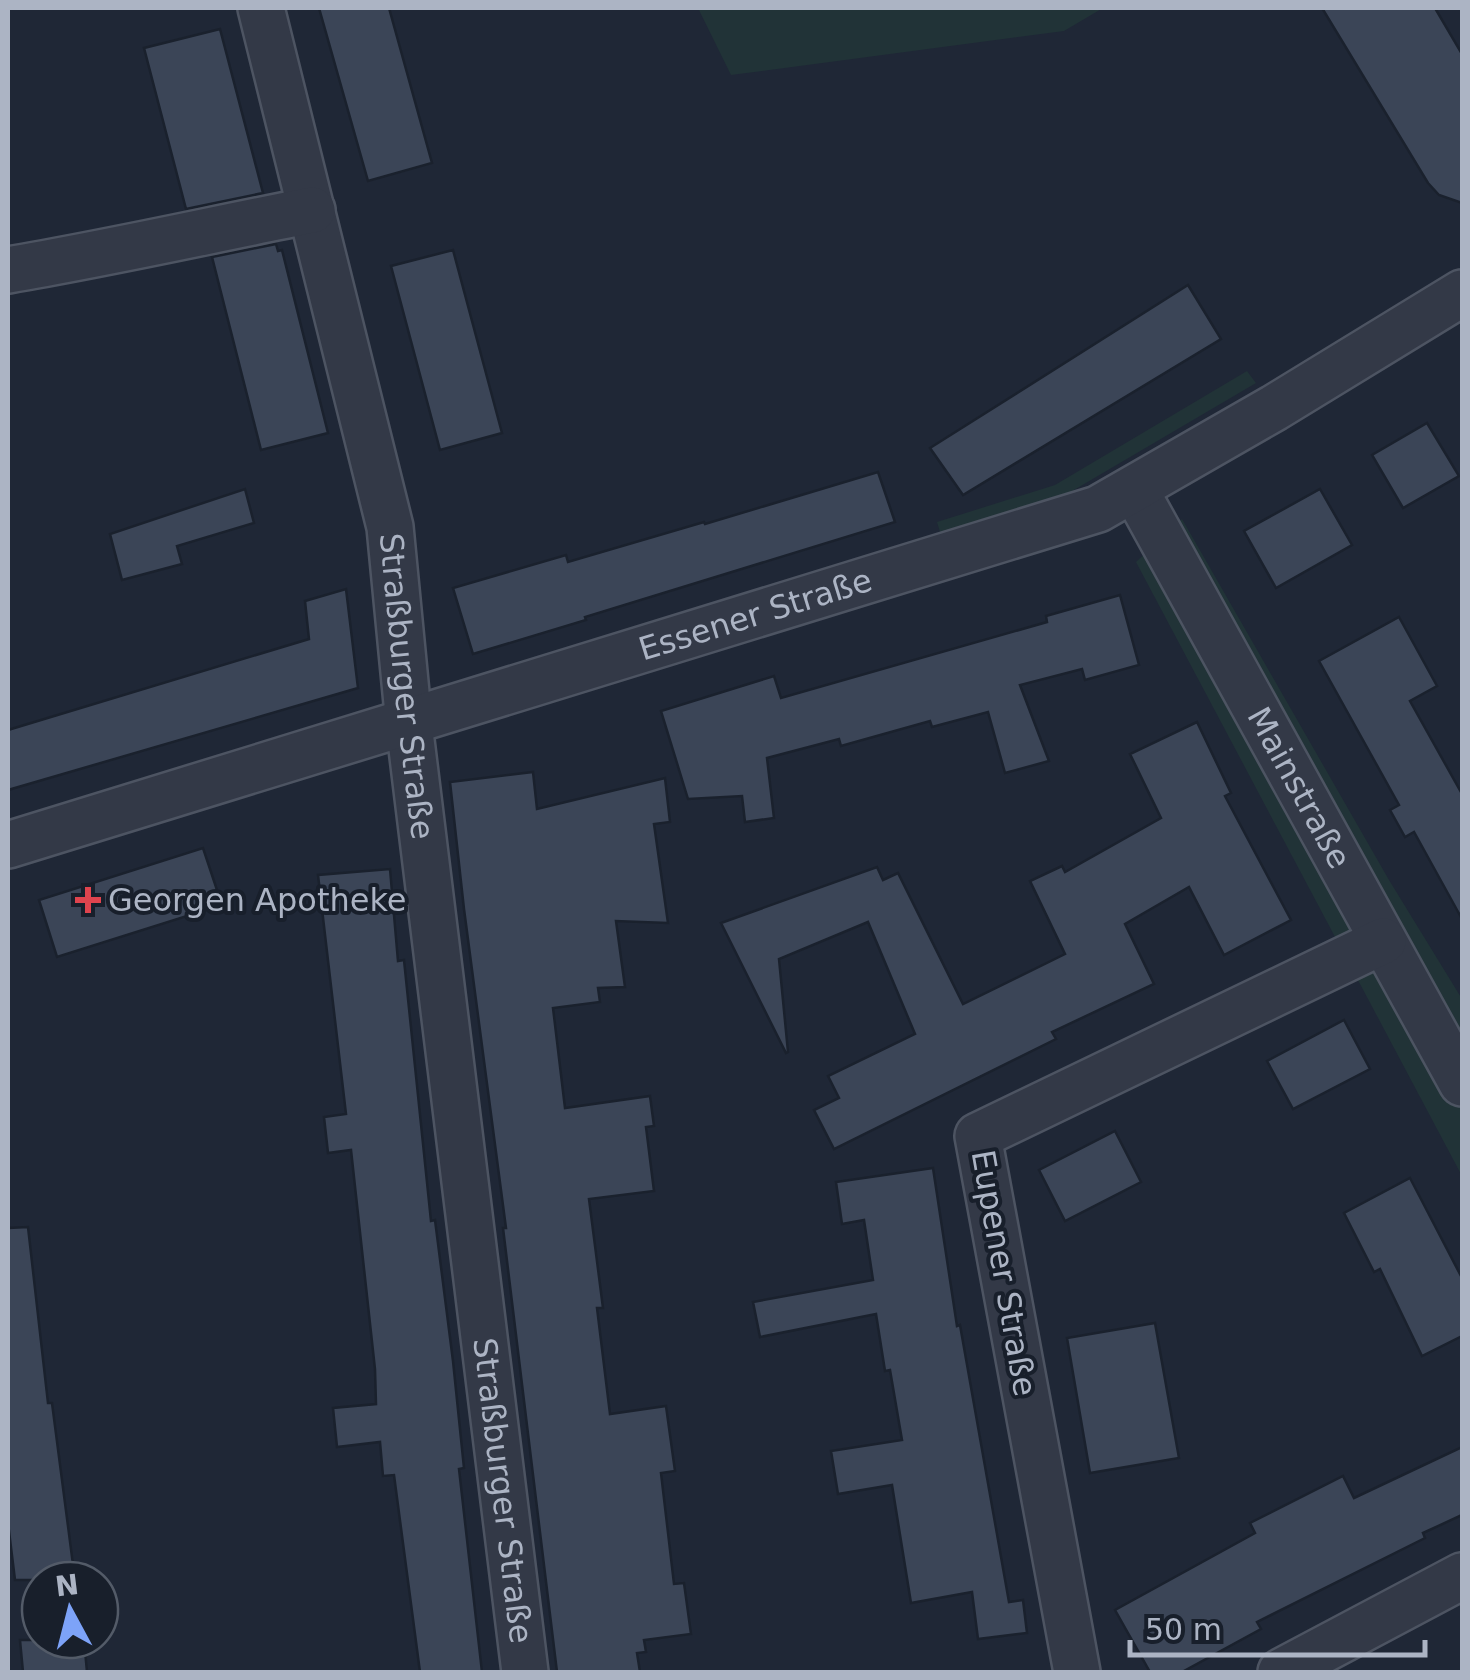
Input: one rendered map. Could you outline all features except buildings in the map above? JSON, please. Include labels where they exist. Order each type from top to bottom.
[{"type":"street","name":"Straßburger Straße","points":[[262,8],[390,527],[409,724],[525,1672]]},
{"type":"street","points":[[8,270],[312,210]]},
{"type":"street","name":"Essener Straße","points":[[8,845],[1080,514],[1136,490],[1462,293]]},
{"type":"street","name":"Mainstraße","points":[[1136,490],[1462,1083]]},
{"type":"street","name":"Eupener Straße","points":[[1077,1672],[978,1136],[1383,941]]},
{"type":"street","points":[[1281,1672],[1462,1576]]},
{"type":"shaded area","points":[[698,8],[1103,8],[1064,31],[731,75]]},
{"type":"shaded area","points":[[1247,371],[1256,383],[1062,497],[941,535],[937,522],[1055,485]]},
{"type":"shaded area","points":[[1182,519],[1389,880],[1462,999],[1462,1176],[1136,562]]},
{"type":"place","name":"Georgen Apotheke","points":[[88,900]]}]
